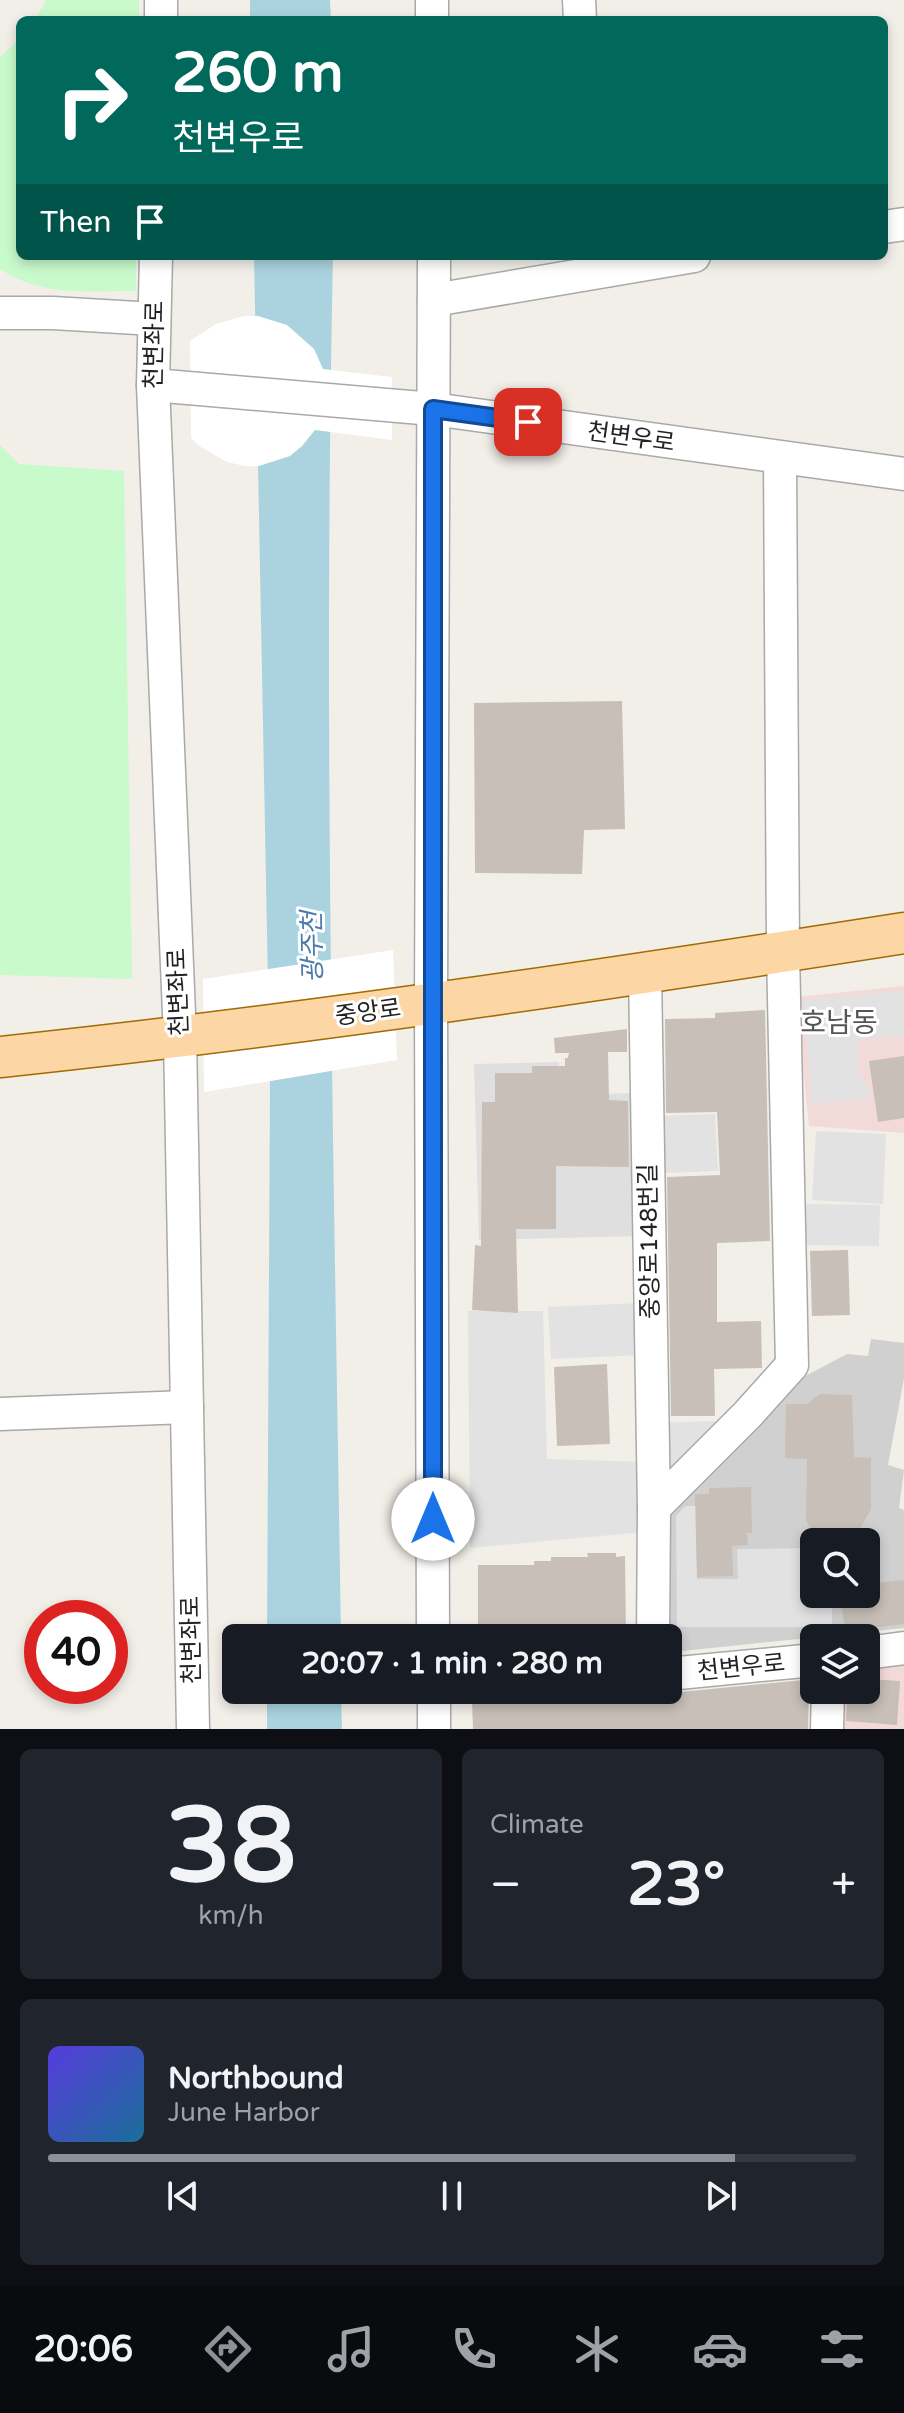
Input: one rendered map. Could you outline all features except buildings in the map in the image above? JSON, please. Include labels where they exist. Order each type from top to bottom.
[{"type":"main road","name":"중앙로","points":[[0,1057],[180,1038],[431,1004],[904,933]]},
{"type":"street","name":"천변좌로","points":[[156,260],[153,385],[180,1038],[193,1729]]},
{"type":"street","points":[[433,1624],[431,1004],[420,408],[434,300],[434,260]]},
{"type":"street","points":[[434,300],[588,264],[641,260]]},
{"type":"street","points":[[0,313],[154,319]]},
{"type":"street","name":"천변우로","points":[[153,385],[420,408],[904,474]]},
{"type":"street","points":[[654,1508],[792,1365],[783,952],[780,458]]},
{"type":"street","name":"중앙로148번길","points":[[645,974],[653,1624]]},
{"type":"street","points":[[0,1414],[187,1407]]},
{"type":"street","points":[[880,1651],[904,1648]]},
{"type":"street","name":"천변우로","points":[[682,1673],[800,1661]]},
{"type":"street","points":[[434,1704],[434,1729]]},
{"type":"street","points":[[827,1729],[828,1704]]},
{"type":"shaded area","points":[[904,986],[904,1133],[809,1126],[796,997]]},
{"type":"shaded area","points":[[904,991],[904,1036],[857,1040],[859,1073],[868,1087],[870,1099],[812,1104],[803,1000]]},
{"type":"shaded area","points":[[559,1062],[561,1095],[637,1093],[641,1236],[479,1240],[474,1064]]},
{"type":"shaded area","points":[[715,1114],[718,1171],[662,1173],[659,1116]]},
{"type":"shaded area","points":[[816,1131],[886,1134],[883,1204],[812,1200]]},
{"type":"shaded area","points":[[802,1204],[880,1205],[879,1246],[802,1245]]},
{"type":"shaded area","points":[[641,1303],[644,1355],[551,1359],[548,1307]]},
{"type":"shaded area","points":[[468,1311],[543,1311],[547,1459],[647,1462],[644,1532],[470,1548]]},
{"type":"shaded area","points":[[871,1339],[904,1343],[904,1378],[888,1465],[904,1470],[899,1508],[904,1510],[904,1628],[880,1630],[880,1624],[800,1624],[800,1639],[682,1651],[682,1624],[668,1624],[665,1509],[798,1380],[847,1354],[868,1356]]},
{"type":"shaded area","points":[[715,1421],[721,1432],[668,1487],[656,1423]]},
{"type":"shaded area","points":[[685,1506],[696,1506],[697,1579],[738,1579],[737,1549],[800,1548],[800,1608],[832,1608],[832,1624],[682,1627],[682,1624],[677,1624],[676,1516]]},
{"type":"shaded area","points":[[904,1636],[904,1729],[831,1729],[831,1704],[880,1704],[880,1639]]},
{"type":"green space","points":[[46,0],[139,0],[139,16],[37,16]]},
{"type":"green space","points":[[16,43],[16,260],[136,260],[136,291],[49,288],[16,278],[0,269],[0,57]]},
{"type":"green space","points":[[0,445],[19,464],[124,471],[132,979],[0,975]]},
{"type":"water","points":[[250,0],[330,0],[331,16],[250,16]]},
{"type":"water","name":"광주천","points":[[254,260],[333,260],[329,774],[341,1624],[267,1624],[270,1089]]},
{"type":"water","points":[[267,1704],[341,1704],[342,1729],[267,1729]]},
{"type":"pier","points":[[244,316],[258,316],[287,325],[314,349],[323,369],[392,377],[392,440],[315,430],[290,456],[259,466],[227,462],[199,446],[191,438],[190,341],[216,324]]},
{"type":"pier","points":[[393,950],[397,1060],[204,1092],[203,979]]},
{"type":"district","name":"호남동","points":[[839,1022]]},
{"type":"route","points":[[433,1519],[433,409],[528,422]]}]
